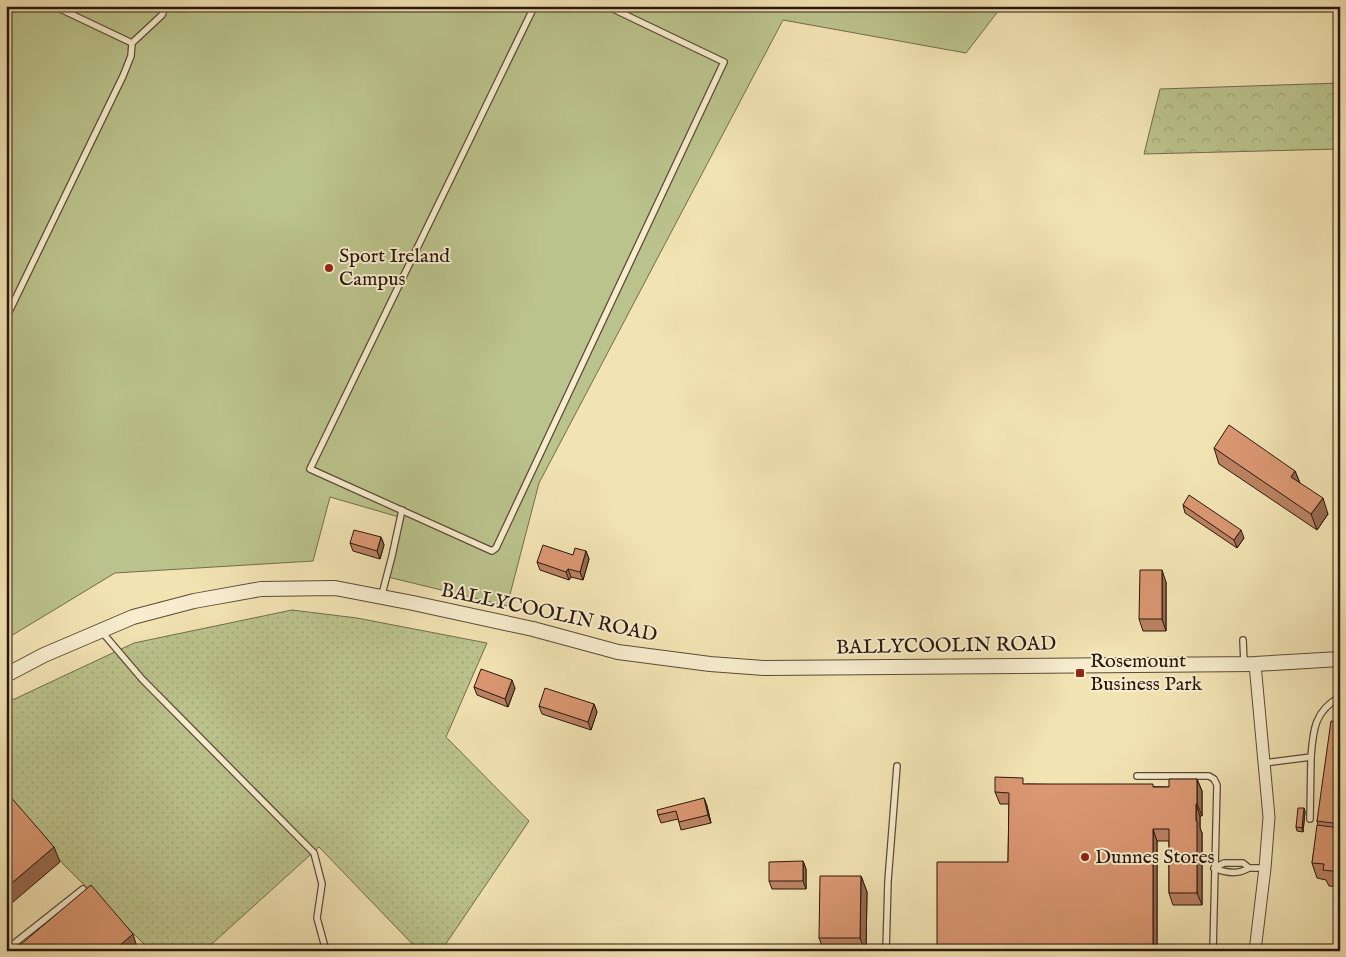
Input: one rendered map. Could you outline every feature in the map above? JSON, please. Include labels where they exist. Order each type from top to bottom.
[{"type":"street","name":"BALLYCOOLIN ROAD","points":[[6,675],[44,655],[133,616],[194,601],[261,589],[335,588],[533,629],[618,652],[719,665],[774,668],[1249,664],[1340,659]]},
{"type":"street","points":[[1249,664],[1264,763],[1269,817],[1255,951]]},
{"type":"lane","points":[[54,6],[132,42]]},
{"type":"lane","points":[[6,318],[123,76],[131,56],[132,42],[162,15],[166,6]]},
{"type":"lane","points":[[533,6],[524,29],[310,469],[492,552],[496,548],[724,62],[607,6]]},
{"type":"lane","points":[[381,598],[402,510]]},
{"type":"lane","points":[[100,631],[142,679],[314,853],[322,884],[317,918],[326,951]]},
{"type":"lane","points":[[1244,640],[1249,664]]},
{"type":"lane","points":[[1310,819],[1313,734],[1318,717],[1328,704],[1340,697]]},
{"type":"lane","points":[[1264,763],[1311,757]]},
{"type":"lane","points":[[886,951],[888,881],[897,766]]},
{"type":"lane","points":[[1137,776],[1209,776],[1214,779],[1217,785],[1213,951]]},
{"type":"lane","points":[[1214,868],[1224,863],[1243,863],[1249,868],[1265,868]]},
{"type":"lane","points":[[6,950],[83,889]]},
{"type":"green space","name":"Sport Ireland Campus","points":[[6,6],[1002,6],[966,53],[783,20],[539,483],[507,606],[388,577],[399,517],[330,497],[313,561],[115,573],[6,639]]},
{"type":"green space","points":[[1340,83],[1340,149],[1144,154],[1160,89]]},
{"type":"green space","points":[[292,610],[357,618],[487,643],[446,737],[529,821],[441,951],[419,951],[319,847],[204,951],[151,951],[64,865],[6,796],[6,703],[134,643]]},
{"type":"building","points":[[1229,425],[1295,471],[1291,477],[1323,498],[1311,514],[1214,448]]},
{"type":"building","points":[[1189,495],[1241,530],[1234,540],[1183,505]]},
{"type":"building","points":[[354,530],[381,537],[377,551],[350,543]]},
{"type":"building","points":[[543,545],[573,555],[575,548],[586,551],[580,572],[568,569],[566,572],[537,562]]},
{"type":"building","points":[[1140,570],[1162,570],[1162,619],[1139,619]]},
{"type":"building","points":[[481,669],[512,680],[505,699],[474,687]]},
{"type":"building","points":[[545,688],[594,704],[588,722],[539,706]]},
{"type":"building","points":[[1331,721],[1340,722],[1340,824],[1317,821]]},
{"type":"building","name":"Dunnes Stores","points":[[995,777],[1023,778],[1023,784],[1153,784],[1153,787],[1169,787],[1169,779],[1197,779],[1197,893],[1169,893],[1169,829],[1153,829],[1153,951],[937,951],[937,862],[1008,862],[1009,793],[995,792]]},
{"type":"building","points":[[9,795],[54,847],[6,888],[6,798]]},
{"type":"building","points":[[704,798],[708,815],[679,822],[676,811],[658,815],[657,810]]},
{"type":"building","points":[[1298,808],[1304,808],[1302,828],[1296,827]]},
{"type":"building","points":[[1317,825],[1340,828],[1340,872],[1323,870],[1324,864],[1312,863]]},
{"type":"building","points":[[803,861],[803,881],[769,881],[769,862]]},
{"type":"building","points":[[820,876],[861,876],[860,938],[819,938]]},
{"type":"building","points":[[91,885],[133,934],[113,951],[13,951]]},
{"type":"place","name":"Sport Ireland Campus","points":[[329,268]]},
{"type":"place","name":"Rosemount Business Park","points":[[1080,673]]},
{"type":"place","name":"Dunnes Stores","points":[[1085,857]]}]
